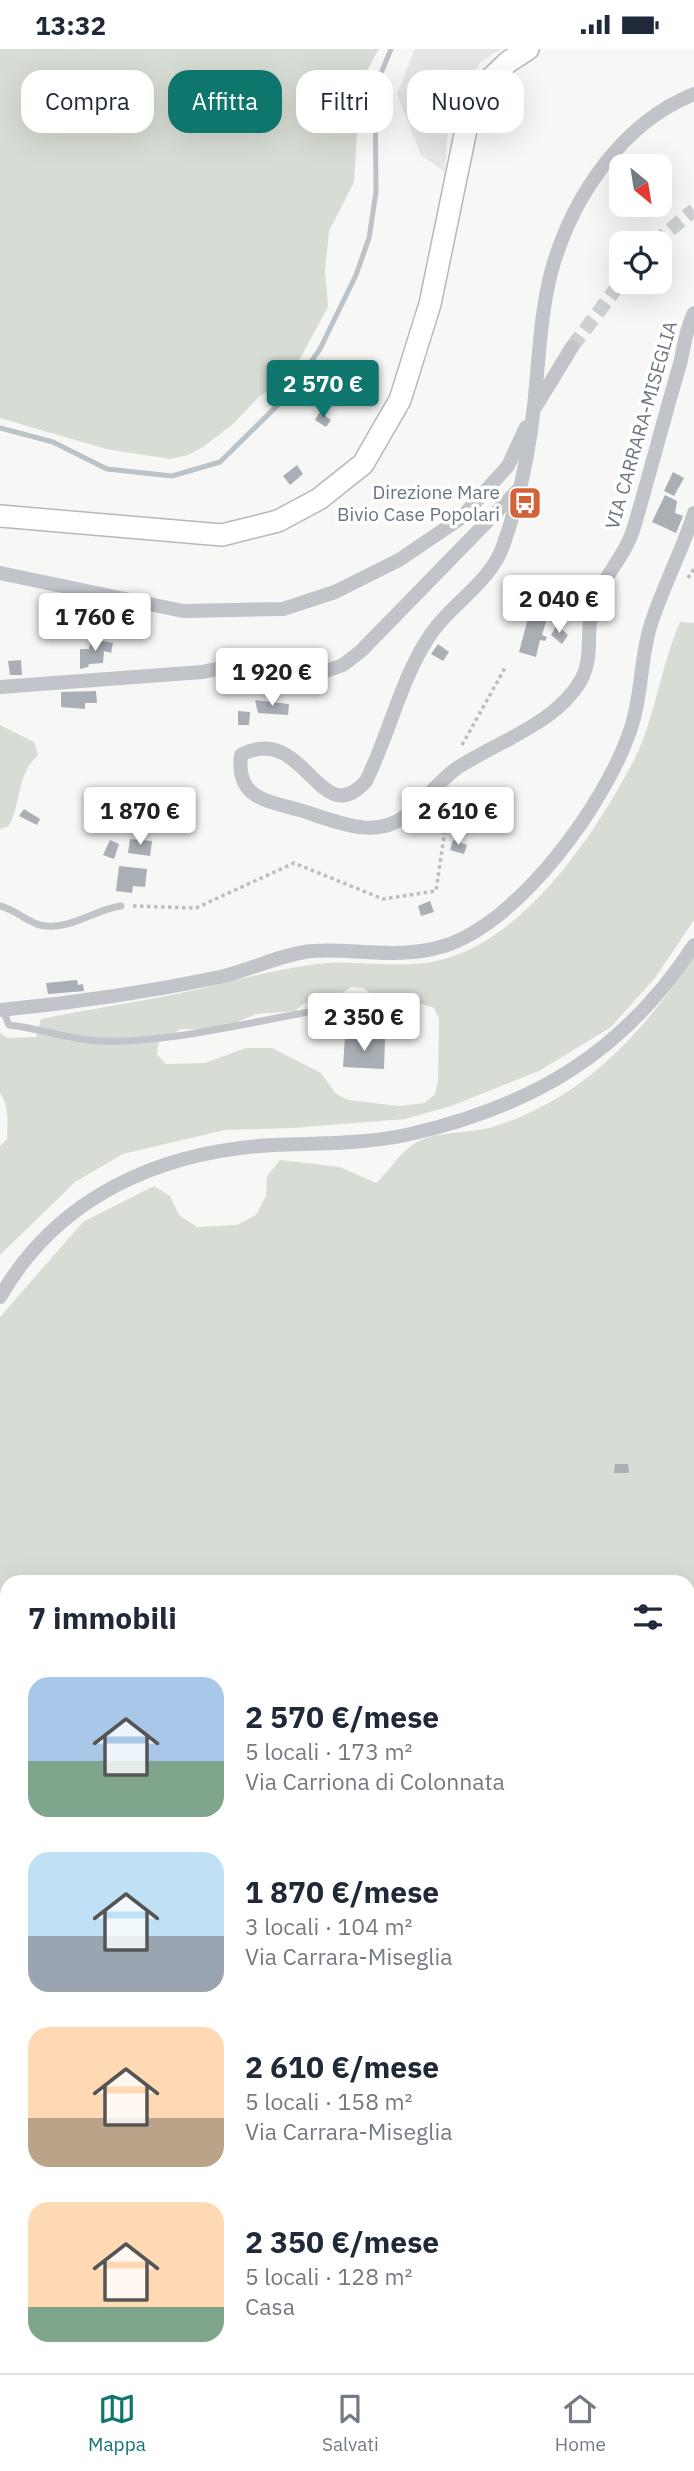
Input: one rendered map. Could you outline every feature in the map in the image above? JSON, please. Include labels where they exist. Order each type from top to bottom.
[{"type":"main road","points":[[0,516],[222,535],[278,521],[319,499],[363,464],[400,400],[426,316],[468,120],[484,85],[508,62],[528,49]]},
{"type":"street","name":"VIA CARRARA-MISEGLIA","points":[[694,94],[659,110],[633,130],[612,153],[584,199],[552,269],[520,488],[503,549],[486,573],[427,639],[387,738],[360,788],[344,794],[317,785],[285,751],[269,746],[255,747],[241,755],[239,772],[245,787],[267,802],[364,829],[386,825],[405,816],[563,702],[582,680],[590,656],[589,624],[594,602],[633,530],[694,313]]},
{"type":"street","points":[[0,573],[183,611],[283,609],[335,592],[399,560],[461,518],[508,466],[533,410],[572,347]]},
{"type":"street","points":[[0,687],[202,672],[240,665],[272,668],[291,674],[326,672],[344,665],[361,651],[520,488]]},
{"type":"street","points":[[1,1010],[165,989],[250,970],[311,951],[409,953],[444,946],[488,923],[520,899],[551,865],[601,789],[624,745],[638,706],[650,626],[694,513]]},
{"type":"street","points":[[0,1297],[35,1245],[63,1220],[96,1196],[152,1168],[187,1157],[247,1149],[358,1142],[405,1135],[477,1114],[551,1082],[616,1039],[655,997],[694,945]]},
{"type":"lane","points":[[0,906],[18,911],[38,925],[48,926],[72,922],[121,906]]},
{"type":"lane","points":[[1,1010],[9,1025],[40,1028],[88,1040],[184,1033],[309,1012],[325,1019],[333,1027]]},
{"type":"path","points":[[121,906],[196,908],[294,863],[383,899],[436,891],[449,803],[456,794],[463,742],[469,737],[505,668]]},
{"type":"shaded area","points":[[0,49],[379,49],[367,70],[296,70],[296,133],[357,133],[354,182],[329,231],[325,270],[328,307],[292,373],[259,397],[233,424],[203,447],[188,455],[170,459],[106,449],[0,418]]},
{"type":"shaded area","points":[[415,49],[501,49],[481,61],[475,70],[407,70],[407,119],[397,94]]},
{"type":"shaded area","points":[[412,133],[448,133],[445,172],[421,155]]},
{"type":"shaded area","points":[[680,622],[694,623],[694,920],[655,978],[611,1027],[539,1071],[451,1106],[405,1119],[225,1130],[123,1154],[75,1182],[0,1255],[0,1146],[7,1139],[7,1109],[0,1093],[0,1033],[8,1038],[36,1037],[41,1019],[176,994],[293,968],[326,963],[421,963],[437,961],[469,950],[499,932],[528,908],[579,850],[600,818],[642,742]],"holes":[[[351,987],[364,988],[383,1005],[422,1004],[434,1008],[439,1019],[438,1081],[435,1094],[425,1103],[399,1106],[348,1100],[336,1094],[321,1073],[272,1048],[246,1048],[205,1063],[166,1064],[157,1054],[159,1041],[181,1029],[207,1029],[233,1024],[256,1014],[295,1011],[304,1003],[330,1001]]]},
{"type":"shaded area","points":[[0,725],[34,742],[38,755],[26,771],[9,826],[0,829]]},
{"type":"shaded area","points":[[694,957],[694,1575],[0,1575],[0,1317],[83,1222],[154,1186],[170,1196],[179,1215],[197,1227],[237,1225],[256,1215],[266,1196],[267,1176],[280,1160],[340,1167],[376,1183],[400,1156],[417,1142],[441,1135],[494,1127],[520,1117],[573,1088],[619,1050],[658,1006]]},
{"type":"building","points":[[355,377],[365,388],[353,400],[342,392]]},
{"type":"building","points":[[320,412],[331,420],[326,427],[315,420]]},
{"type":"building","points":[[297,465],[303,474],[290,485],[283,476]]},
{"type":"building","points":[[673,472],[684,478],[674,496],[664,491]]},
{"type":"building","points":[[665,495],[677,501],[675,513],[683,516],[676,533],[652,522]]},
{"type":"building","points":[[530,611],[548,615],[542,635],[547,637],[545,641],[540,640],[536,657],[519,652]]},
{"type":"building","points":[[557,625],[568,635],[562,644],[551,635]]},
{"type":"building","points":[[91,639],[113,643],[111,653],[104,651],[103,663],[89,664],[88,667],[80,669],[80,649],[89,649]]},
{"type":"building","points":[[438,644],[449,652],[443,661],[431,654]]},
{"type":"building","points":[[21,660],[22,675],[10,675],[8,661]]},
{"type":"building","points":[[96,691],[97,703],[85,703],[85,709],[61,707],[61,692]]},
{"type":"building","points":[[255,700],[289,704],[288,715],[258,713]]},
{"type":"building","points":[[238,711],[250,712],[249,725],[238,725]]},
{"type":"building","points":[[24,809],[40,819],[37,825],[19,816]]},
{"type":"building","points":[[130,839],[152,841],[150,856],[128,853]]},
{"type":"building","points":[[110,840],[119,844],[114,859],[103,855]]},
{"type":"building","points":[[453,840],[467,845],[464,854],[450,850]]},
{"type":"building","points":[[119,866],[147,869],[145,887],[133,886],[132,893],[116,891]]},
{"type":"building","points":[[430,901],[434,912],[421,916],[418,906]]},
{"type":"building","points":[[77,980],[78,985],[83,984],[84,991],[48,994],[46,983]]},
{"type":"building","points":[[345,1037],[385,1038],[384,1069],[343,1067]]},
{"type":"building","points":[[615,1464],[628,1464],[629,1473],[614,1473]]},
{"type":"waterway","points":[[0,428],[53,442],[107,469],[172,476],[220,462],[287,396],[320,349],[356,275],[369,238],[376,192],[375,88],[391,49]]},
{"type":"tunnel","points":[[669,231],[694,210]]},
{"type":"tunnel","points":[[572,347],[612,294]]},
{"type":"place","name":"Direzione Mare Bivio Case Popolari","points":[[525,503]]}]
